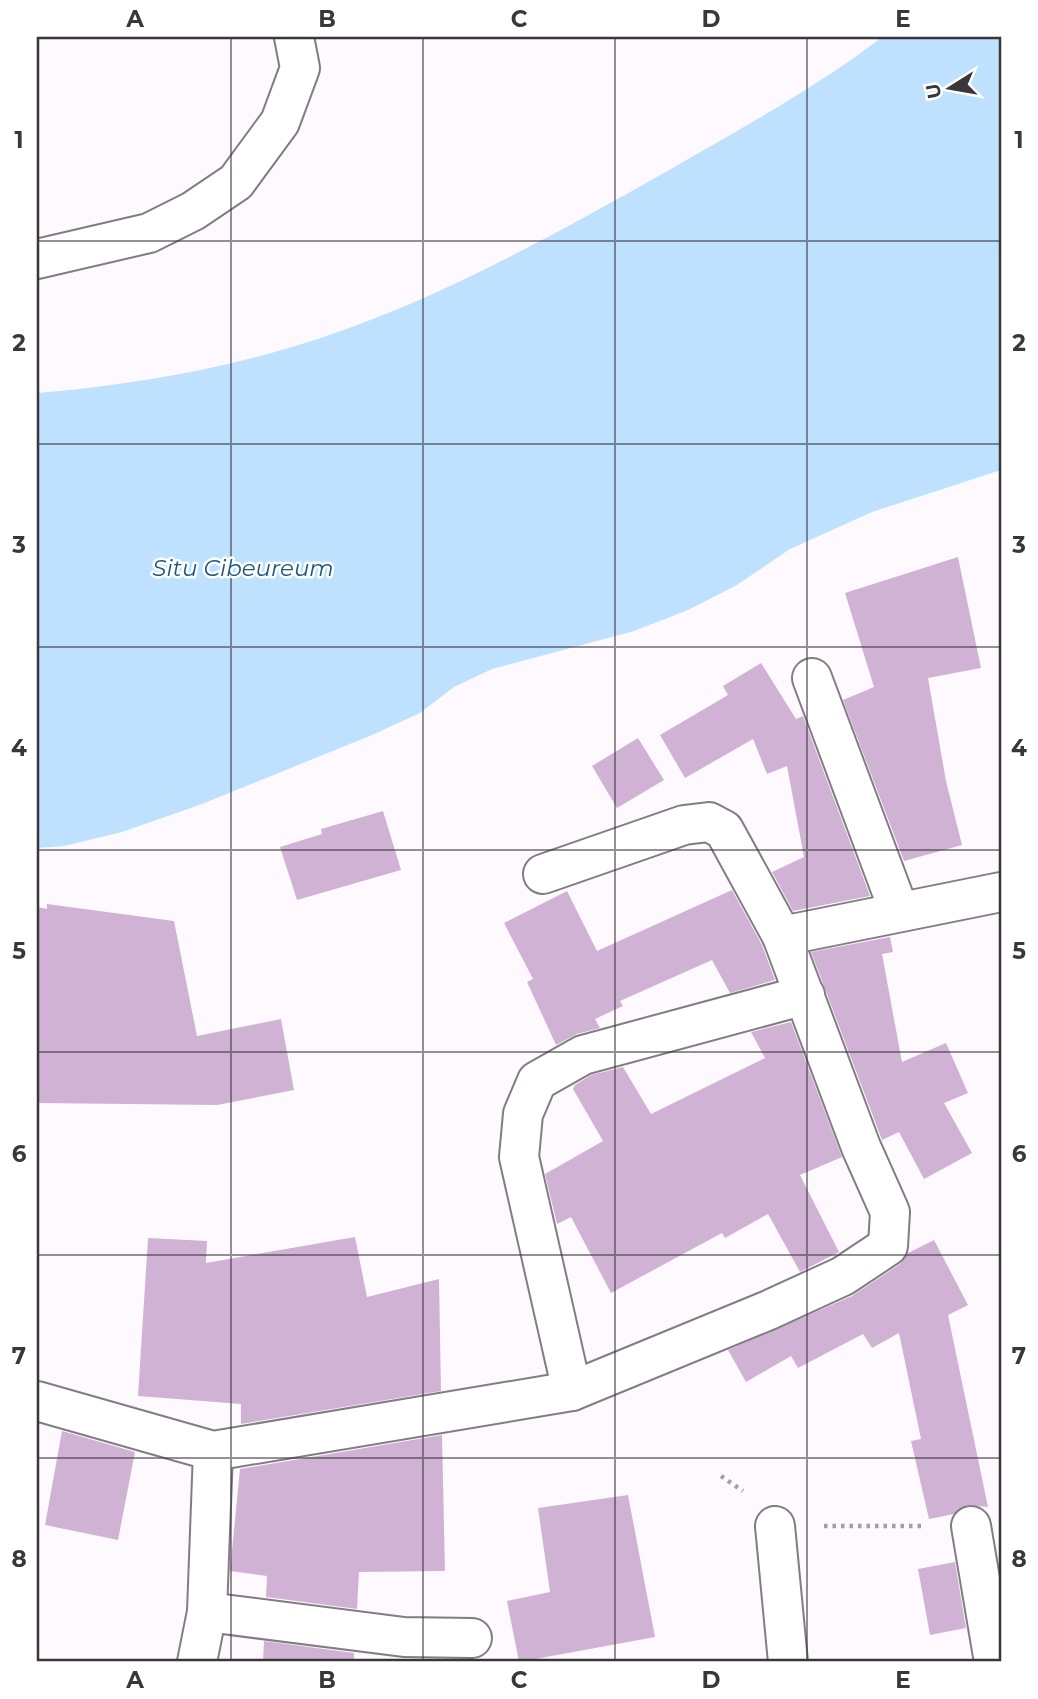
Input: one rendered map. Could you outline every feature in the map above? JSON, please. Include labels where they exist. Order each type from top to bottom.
[{"type":"street","points":[[37,259],[149,233],[193,211],[236,182],[280,122],[300,68],[294,37]]},
{"type":"street","points":[[812,678],[899,911]]},
{"type":"street","points":[[37,1401],[213,1451],[572,1391],[769,1310],[843,1276],[888,1246],[890,1212],[861,1147],[782,936],[724,830],[709,822],[684,825],[542,874]]},
{"type":"street","points":[[782,936],[1001,892]]},
{"type":"street","points":[[572,1391],[519,1157],[523,1114],[537,1081],[583,1055],[805,995]]},
{"type":"street","points":[[197,1662],[207,1612],[213,1451]]},
{"type":"street","points":[[775,1526],[789,1662]]},
{"type":"street","points":[[971,1526],[993,1662]]},
{"type":"street","points":[[207,1612],[404,1637],[472,1638]]},
{"type":"path","points":[[721,1476],[754,1498],[775,1526],[971,1526]]},
{"type":"water","name":"Situ Cibeureum","points":[[882,37],[1001,37],[1001,470],[872,512],[790,549],[737,585],[688,610],[634,631],[492,669],[454,687],[420,713],[202,804],[122,832],[64,846],[37,848],[37,393],[134,382],[229,364],[342,331],[391,312],[533,245],[625,195],[779,106]]},
{"type":"building","points":[[958,557],[981,668],[928,678],[946,781],[962,845],[904,861],[843,700],[874,687],[845,593]]},
{"type":"building","points":[[761,663],[796,719],[803,716],[870,896],[793,911],[772,872],[804,857],[787,766],[767,774],[753,739],[685,778],[660,735],[728,695],[723,686]]},
{"type":"building","points":[[638,738],[664,780],[617,808],[592,766]]},
{"type":"building","points":[[383,811],[401,870],[297,900],[280,847],[322,834],[321,829]]},
{"type":"building","points":[[732,890],[762,945],[775,980],[730,993],[712,960],[620,1001],[623,1006],[595,1019],[600,1028],[577,1034],[556,1045],[527,982],[533,979],[504,923],[567,891],[597,951]]},
{"type":"building","points":[[47,904],[174,921],[197,1036],[281,1019],[294,1090],[217,1105],[37,1103],[37,907],[47,909]]},
{"type":"building","points":[[890,937],[893,952],[882,954],[902,1062],[946,1043],[968,1093],[944,1103],[972,1153],[924,1179],[899,1132],[882,1140],[811,952]]},
{"type":"building","points":[[791,1022],[842,1157],[800,1175],[839,1252],[800,1272],[768,1214],[725,1238],[722,1233],[611,1293],[571,1217],[557,1224],[545,1174],[603,1141],[573,1089],[575,1085],[591,1075],[623,1067],[651,1114],[765,1058],[751,1032]]},
{"type":"building","points":[[355,1237],[367,1297],[439,1279],[441,1391],[241,1424],[241,1404],[138,1396],[148,1238],[207,1241],[206,1263]]},
{"type":"building","points":[[934,1240],[968,1305],[948,1315],[988,1507],[967,1505],[954,1514],[929,1519],[911,1441],[921,1439],[899,1333],[872,1348],[863,1334],[798,1368],[791,1356],[746,1382],[728,1350],[852,1296],[900,1264],[908,1253]]},
{"type":"building","points":[[62,1431],[135,1452],[118,1540],[45,1525]]},
{"type":"building","points":[[442,1435],[445,1571],[359,1572],[357,1609],[266,1597],[267,1576],[230,1571],[240,1469]]},
{"type":"building","points":[[628,1495],[655,1637],[519,1662],[507,1601],[550,1592],[538,1508]]},
{"type":"building","points":[[955,1562],[966,1628],[930,1635],[918,1569]]},
{"type":"building","points":[[264,1641],[354,1653],[354,1662],[263,1662]]}]
